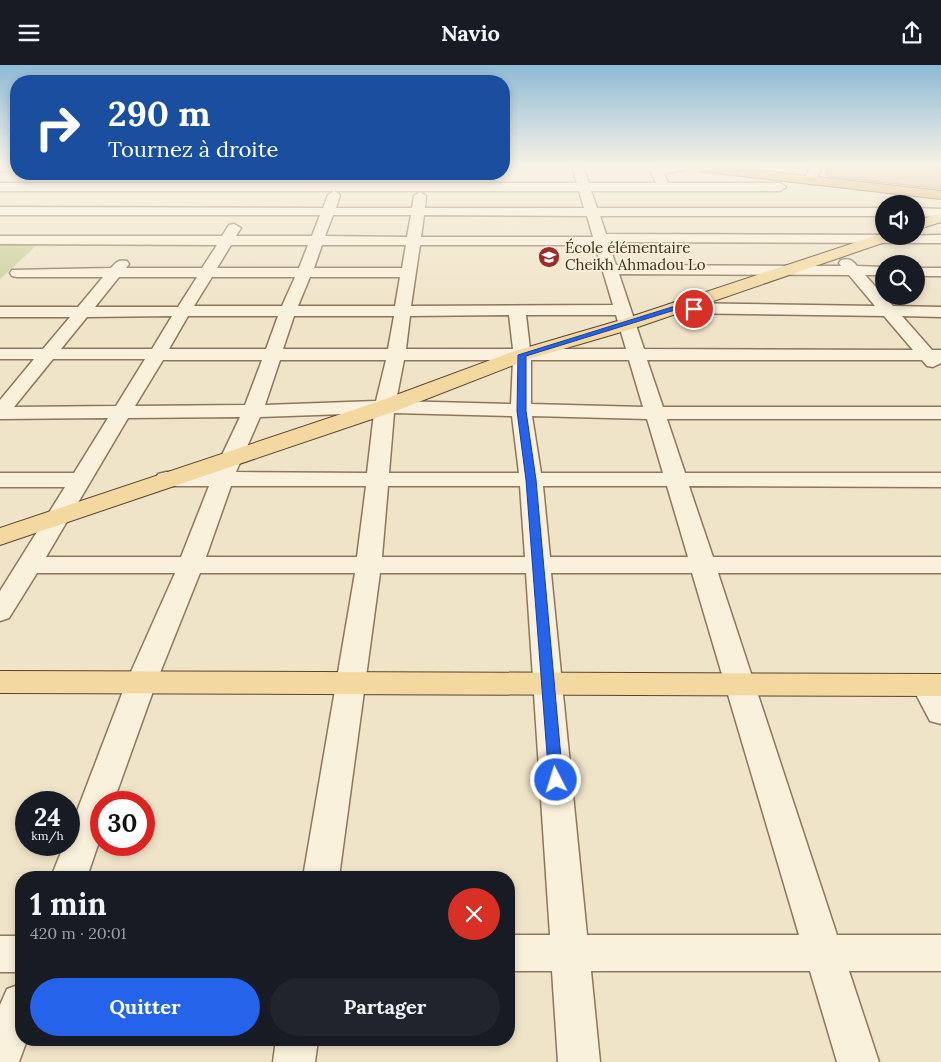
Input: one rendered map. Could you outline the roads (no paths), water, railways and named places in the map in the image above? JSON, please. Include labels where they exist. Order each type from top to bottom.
[{"type":"main road","points":[[925,223],[941,217]]},
{"type":"main road","points":[[0,537],[166,479],[385,407],[625,317],[674,308],[788,270],[831,246],[875,239]]},
{"type":"main road","points":[[0,682],[934,685]]},
{"type":"street","points":[[80,214],[11,278],[115,272],[409,272]]},
{"type":"street","points":[[0,412],[164,214]]},
{"type":"street","points":[[0,612],[243,214]]},
{"type":"street","points":[[71,871],[141,683],[191,565],[222,480],[253,411],[288,310],[318,240],[327,214]]},
{"type":"street","points":[[322,871],[369,565],[385,407],[396,354],[418,214]]},
{"type":"street","points":[[433,214],[505,226],[601,239],[831,246]]},
{"type":"street","points":[[504,214],[505,226]]},
{"type":"street","points":[[0,240],[414,241],[505,226],[532,214]]},
{"type":"street","points":[[594,214],[858,1062]]},
{"type":"street","points":[[801,214],[890,312],[934,355],[941,371]]},
{"type":"street","points":[[925,238],[941,239]]},
{"type":"street","points":[[610,269],[875,271]]},
{"type":"street","points":[[925,272],[941,272]]},
{"type":"street","points":[[674,308],[941,312]]},
{"type":"street","points":[[0,312],[403,310],[517,311],[625,317]]},
{"type":"street","points":[[517,311],[522,355],[521,411],[531,480],[579,1062]]},
{"type":"street","points":[[0,354],[934,355]]},
{"type":"street","points":[[0,412],[121,413],[385,407],[656,413],[941,413]]},
{"type":"street","points":[[166,479],[941,480]]},
{"type":"street","points":[[0,480],[80,480]]},
{"type":"street","points":[[29,565],[941,565]]},
{"type":"street","points":[[934,685],[941,713]]},
{"type":"street","points":[[515,953],[941,953]]},
{"type":"street","points":[[0,954],[15,954]]},
{"type":"street","points":[[0,1057],[15,1018]]},
{"type":"street","points":[[294,1062],[296,1046]]},
{"type":"place","name":"École élémentaire Cheikh Ahmadou Lo","points":[[549,257]]}]
